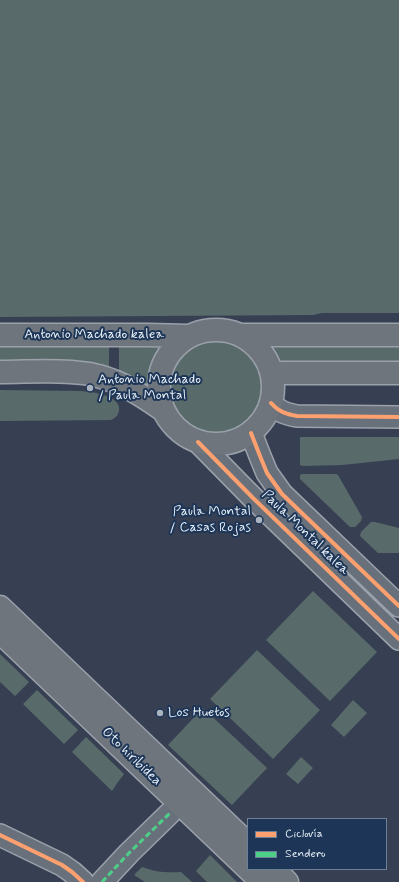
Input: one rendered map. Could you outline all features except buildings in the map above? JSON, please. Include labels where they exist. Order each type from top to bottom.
[{"type":"main road","points":[[214,329],[240,335],[254,344],[265,357],[272,373],[274,383],[273,393],[267,414],[251,433],[239,440],[226,444],[198,442],[187,437],[169,420],[163,410],[158,393],[159,376],[165,360],[175,346],[189,336],[201,331],[214,329]]},
{"type":"main road","name":"Antonio Machado kalea","points":[[0,335],[189,336]]},
{"type":"main road","points":[[240,335],[399,335]]},
{"type":"main road","points":[[0,372],[60,371],[93,374],[120,383],[140,394],[163,410]]},
{"type":"main road","points":[[272,373],[399,373]]},
{"type":"main road","name":"Oto hiribidea","points":[[0,607],[247,843]]},
{"type":"main road","name":"Oto hiribidea","points":[[0,632],[247,868]]},
{"type":"main road","name":"Oto hiribidea","points":[[249,870],[262,882]]},
{"type":"main road","points":[[275,870],[287,882]]},
{"type":"street","points":[[271,404],[281,412],[288,415],[297,416],[399,417]]},
{"type":"street","name":"Paula Montal kalea","points":[[251,433],[267,473],[282,494],[399,606]]},
{"type":"street","name":"Paula Montal kalea","points":[[198,442],[253,498],[399,639]]},
{"type":"street","points":[[102,882],[170,813]]},
{"type":"street","points":[[0,835],[62,865],[83,882]]},
{"type":"shaded area","points":[[0,0],[399,0],[399,313],[0,317]]},
{"type":"shaded area","points":[[214,341],[232,345],[247,355],[257,370],[261,388],[257,406],[247,421],[232,431],[214,435],[196,431],[181,421],[171,406],[167,388],[171,370],[181,355],[196,345]]},
{"type":"shaded area","points":[[0,342],[109,342],[109,371],[0,364]]},
{"type":"shaded area","points":[[119,342],[165,345],[157,355],[152,365],[149,375],[148,388],[119,374]]},
{"type":"shaded area","points":[[262,342],[399,342],[399,365],[275,365]]},
{"type":"shaded area","points":[[0,390],[92,392],[105,395],[116,401],[119,406],[119,411],[116,417],[111,420],[0,421]]},
{"type":"shaded area","points":[[300,437],[399,437],[399,459],[342,465],[303,466],[300,465]]},
{"type":"shaded area","points":[[300,475],[338,475],[362,517],[361,521],[355,527],[350,527],[300,479]]},
{"type":"shaded area","points":[[371,522],[399,528],[399,553],[378,553],[360,536],[361,532]]},
{"type":"shaded area","points":[[313,591],[377,652],[330,701],[266,640]]},
{"type":"shaded area","points":[[257,650],[320,710],[273,759],[210,699]]},
{"type":"shaded area","points":[[0,654],[29,682],[15,696],[0,682]]},
{"type":"shaded area","points":[[37,690],[78,730],[64,744],[23,704]]},
{"type":"shaded area","points":[[353,700],[367,713],[344,737],[331,725]]},
{"type":"shaded area","points":[[203,708],[267,768],[232,805],[168,745]]},
{"type":"shaded area","points":[[86,737],[124,774],[112,791],[72,752]]},
{"type":"shaded area","points":[[301,757],[313,768],[298,784],[286,774]]},
{"type":"shaded area","points":[[210,855],[237,882],[207,882],[196,871]]},
{"type":"shaded area","points":[[142,867],[161,872],[181,872],[192,882],[145,882],[134,875]]},
{"type":"marked path","points":[[102,882],[170,813]]},
{"type":"cycle path","points":[[271,403],[277,409],[297,416],[399,417]]},
{"type":"cycle path","points":[[251,433],[267,473],[282,494],[399,606]]},
{"type":"cycle path","points":[[198,442],[253,498],[399,639]]},
{"type":"cycle path","points":[[0,835],[62,865],[83,882]]},
{"type":"place","name":"Antonio Machado / Paula Montal","points":[[90,388]]},
{"type":"place","name":"Paula Montal / Casas Rojas","points":[[259,520]]},
{"type":"place","name":"Los Huetos","points":[[160,713]]}]
